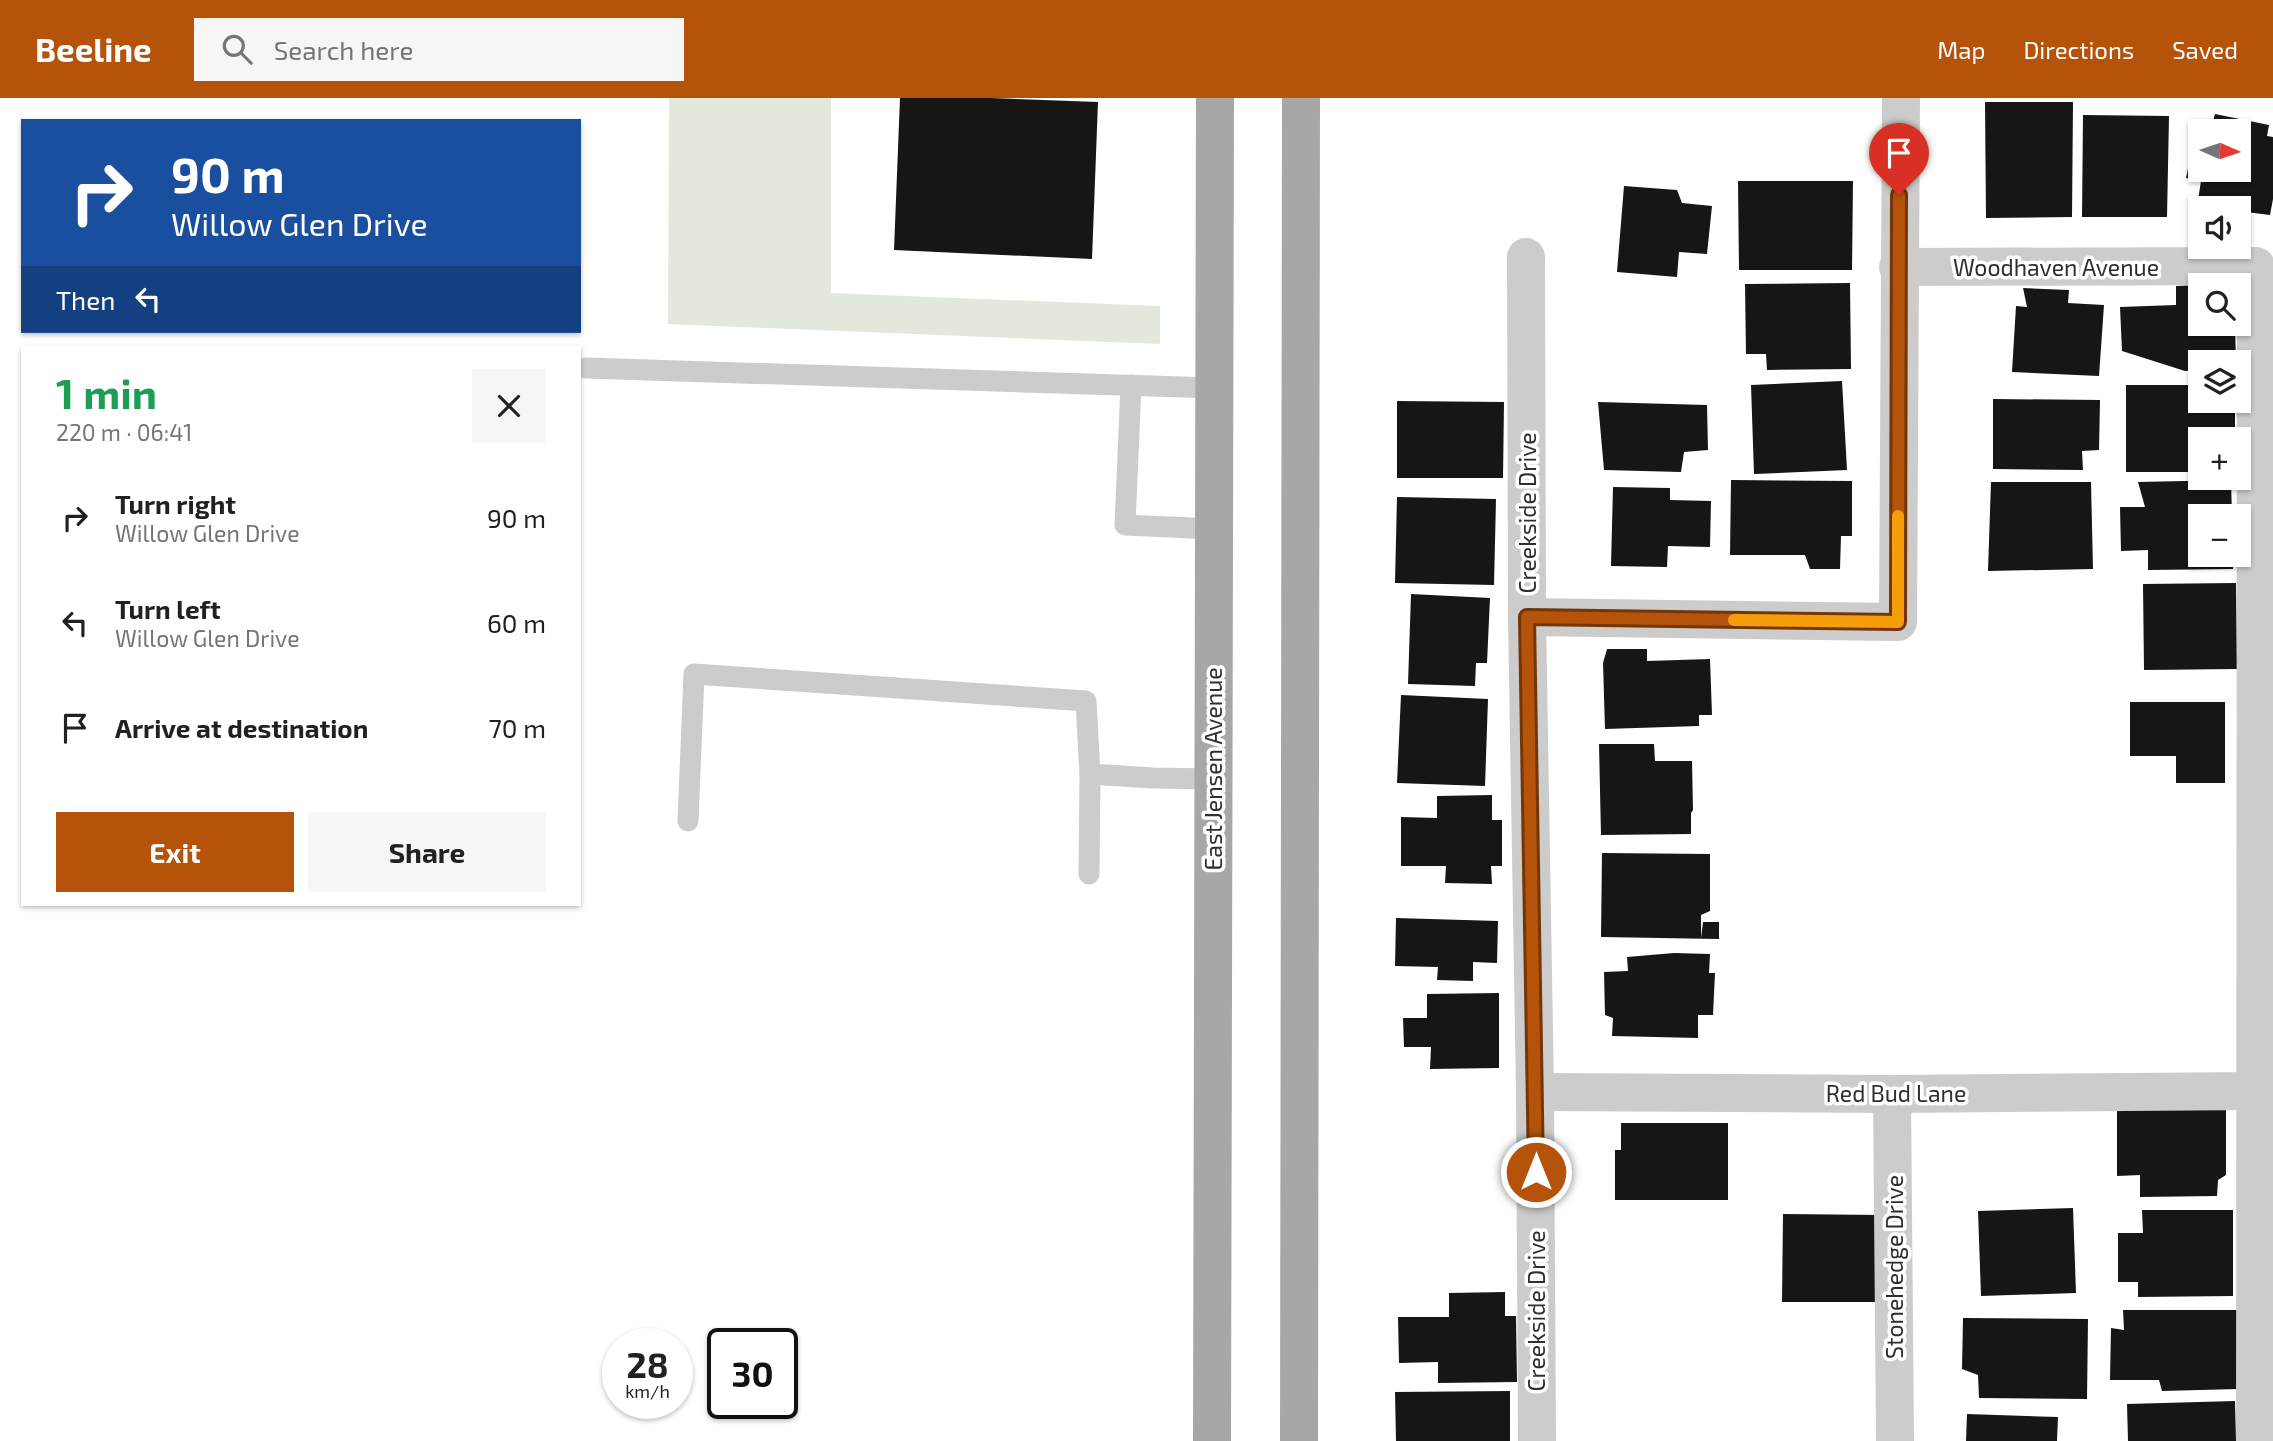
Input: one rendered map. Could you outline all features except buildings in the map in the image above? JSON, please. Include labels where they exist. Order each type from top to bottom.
[{"type":"main road","name":"East Jensen Avenue","points":[[1212,1441],[1215,98]]},
{"type":"main road","points":[[1299,1441],[1301,98]]},
{"type":"street","points":[[1527,617],[1898,622],[1900,98]]},
{"type":"street","name":"Creekside Drive","points":[[1526,257],[1527,617],[1535,1092],[1537,1441]]},
{"type":"street","name":"Woodhaven Avenue","points":[[1898,267],[2256,267],[2265,814],[2256,1091],[2255,1441]]},
{"type":"street","name":"Red Bud Lane","points":[[1535,1092],[1892,1094],[2256,1091]]},
{"type":"street","name":"Stonehedge Drive","points":[[1892,1094],[1895,1441]]},
{"type":"lane","points":[[586,368],[1215,388]]},
{"type":"lane","points":[[1131,385],[1125,525],[1214,529]]},
{"type":"lane","points":[[688,821],[694,674],[1086,701],[1090,774],[1088,874]]},
{"type":"lane","points":[[1090,774],[1213,779]]},
{"type":"shaded area","points":[[669,98],[831,98],[831,293],[1160,306],[1160,344],[668,324]]},
{"type":"slow traffic","points":[[1734,620],[1898,622],[1898,516]]},
{"type":"route","points":[[1536,1172],[1527,617],[1898,622],[1899,195]]}]
